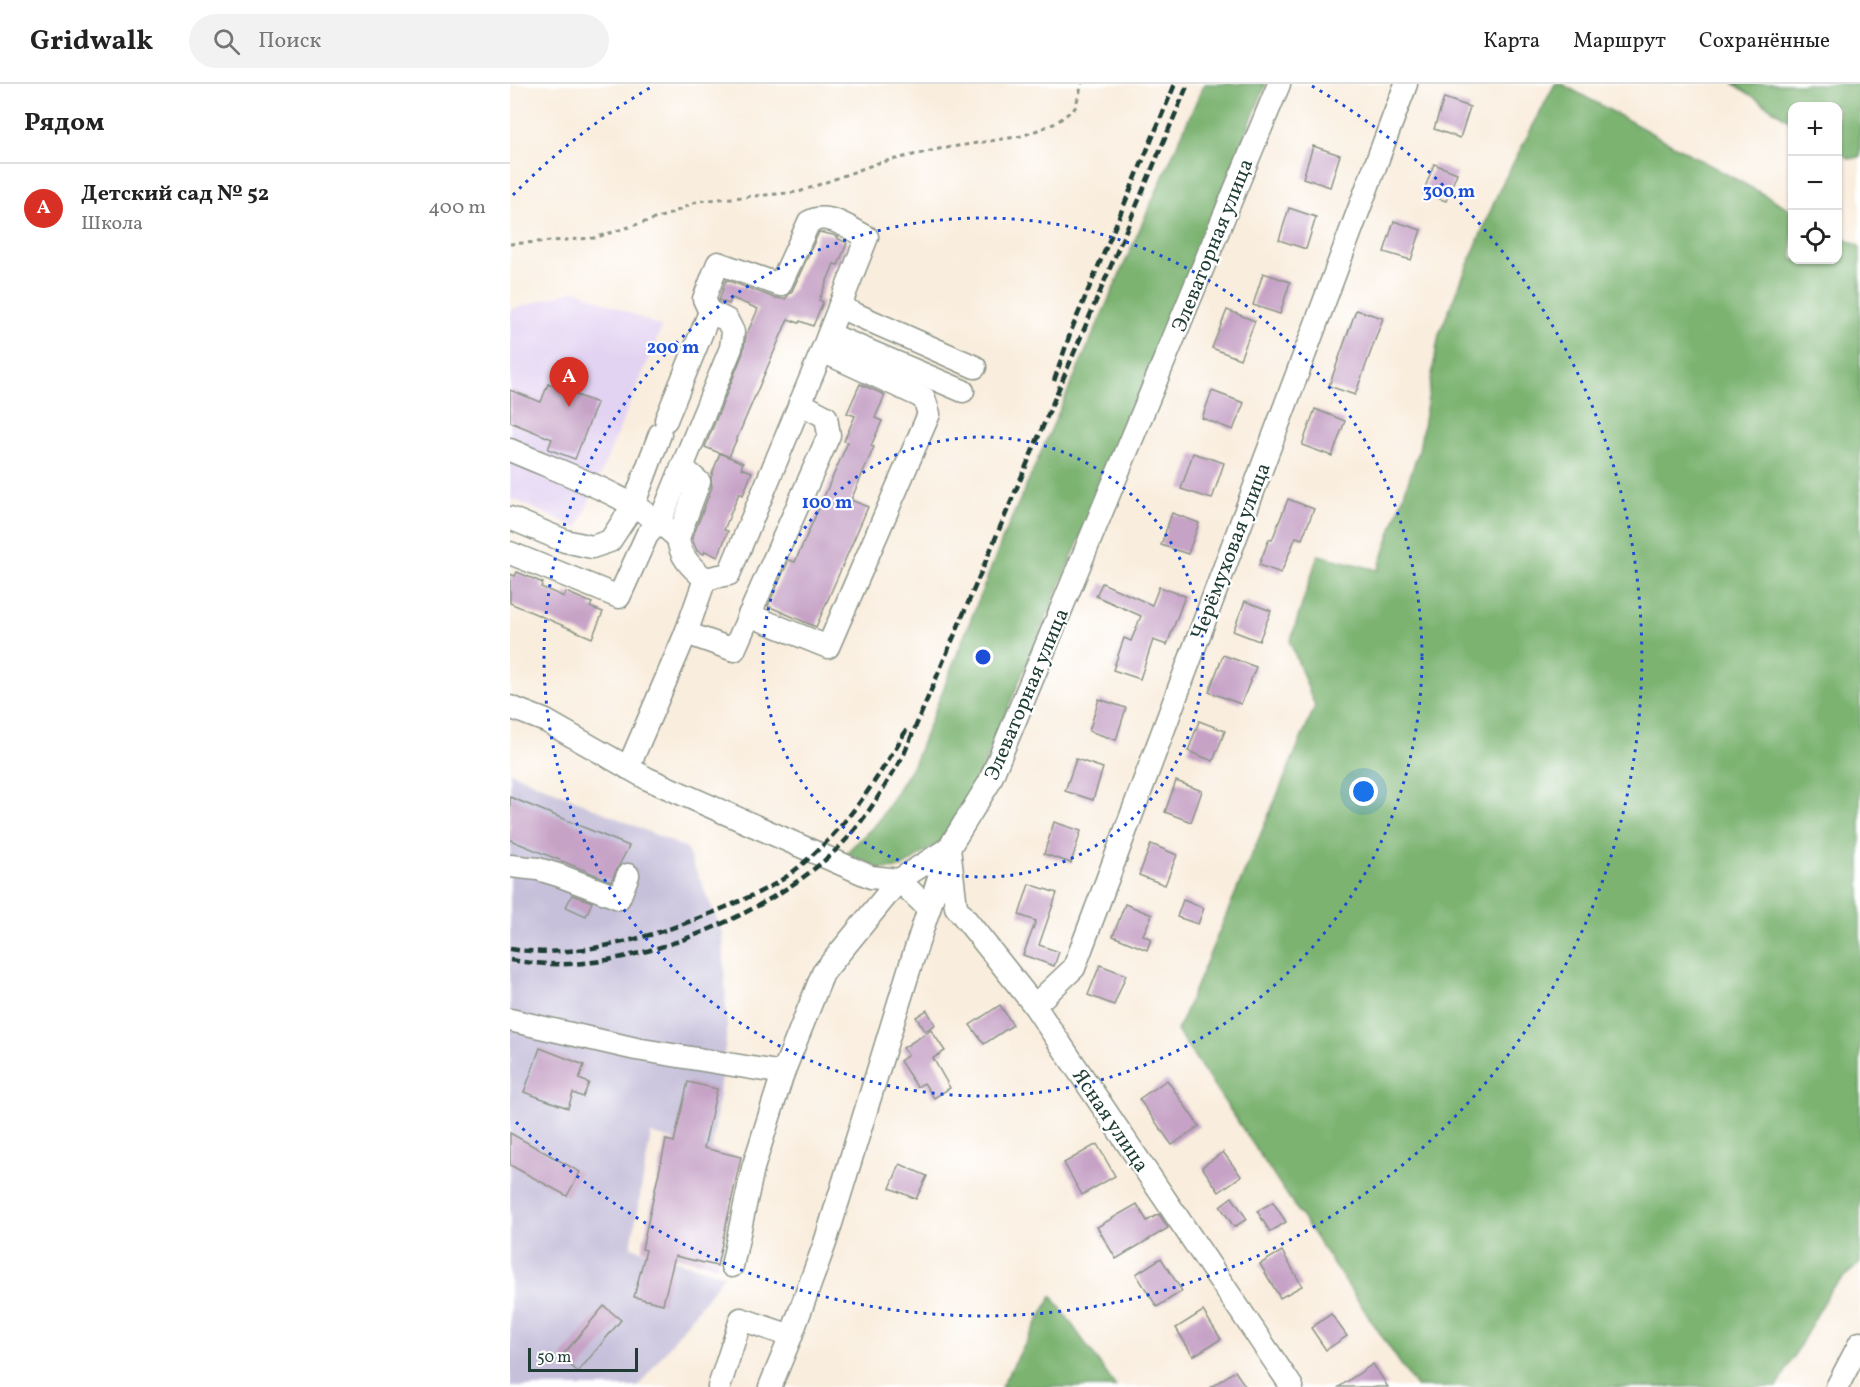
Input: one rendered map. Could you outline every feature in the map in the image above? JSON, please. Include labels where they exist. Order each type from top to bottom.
[{"type":"street","name":"Элеваторная улица","points":[[732,1266],[753,1168],[783,1073],[822,973],[899,880],[949,848],[989,783],[1278,84]]},
{"type":"street","name":"Черёмуховая улица","points":[[1034,1005],[1074,968],[1406,84]]},
{"type":"street","points":[[510,553],[619,597],[646,534],[660,521],[731,348],[733,332],[727,320],[710,312],[704,299],[718,263],[780,285],[809,222],[815,218],[825,217],[867,237],[729,574],[705,579]]},
{"type":"street","points":[[839,307],[975,367]]},
{"type":"street","points":[[510,518],[565,541],[592,548],[610,541],[633,506],[710,312]]},
{"type":"street","points":[[825,342],[963,391]]},
{"type":"street","points":[[749,615],[828,647],[929,414],[924,398],[825,342]]},
{"type":"street","points":[[687,633],[734,650],[829,435],[826,417],[800,403]]},
{"type":"street","points":[[510,450],[633,506],[660,521],[678,538]]},
{"type":"street","points":[[682,467],[699,482],[678,538],[680,550],[691,567],[705,579]]},
{"type":"street","points":[[628,768],[687,633],[705,579]]},
{"type":"street","points":[[510,707],[546,721],[648,779],[871,877],[899,880],[929,909]]},
{"type":"street","points":[[770,1387],[825,1243],[949,848]]},
{"type":"street","name":"Ясная улица","points":[[949,848],[956,907],[1034,1005],[1292,1387]]},
{"type":"street","points":[[510,866],[538,869],[619,898],[628,875]]},
{"type":"street","points":[[510,1020],[636,1049],[783,1073]]},
{"type":"street","points":[[719,1387],[741,1320],[791,1336]]},
{"type":"street","points":[[1837,1387],[1860,1343]]},
{"type":"path","points":[[510,244],[594,238],[670,214],[698,201],[799,192],[878,164],[939,149],[1022,136],[1056,123],[1076,108],[1082,84]]},
{"type":"shaded area","points":[[576,290],[662,327],[578,528],[510,498],[510,310]]},
{"type":"shaded area","points":[[510,772],[686,848],[723,933],[727,1031],[712,1150],[651,1134],[631,1247],[724,1275],[638,1387],[510,1387]]},
{"type":"green space","points":[[1204,84],[1266,84],[1091,512],[977,781],[941,841],[901,868],[881,869],[846,853],[878,822],[914,763],[1003,538]]},
{"type":"green space","points":[[1555,84],[1562,84],[1788,208],[1788,264],[1842,264],[1842,237],[1860,247],[1860,1263],[1831,1289],[1777,1387],[1416,1387],[1177,1031],[1315,706],[1290,642],[1318,555],[1378,570],[1419,450],[1439,334],[1500,188]]},
{"type":"green space","points":[[1734,84],[1860,84],[1860,157],[1850,159],[1842,154],[1842,102],[1788,102],[1788,119]]},
{"type":"green space","points":[[1052,1296],[1116,1387],[1001,1387]]},
{"type":"building","points":[[1444,98],[1470,107],[1460,138],[1434,129]]},
{"type":"building","points":[[1313,146],[1340,155],[1330,187],[1303,178]]},
{"type":"building","points":[[1434,164],[1457,173],[1446,201],[1423,193]]},
{"type":"building","points":[[1289,208],[1316,217],[1306,249],[1279,240]]},
{"type":"building","points":[[1394,221],[1421,230],[1411,260],[1384,252]]},
{"type":"building","points":[[819,232],[833,235],[847,243],[838,265],[834,264],[819,300],[823,302],[813,326],[788,319],[729,457],[705,447],[758,309],[732,298],[729,304],[719,300],[726,280],[775,298],[785,299],[792,291]]},
{"type":"building","points":[[1263,273],[1290,282],[1280,314],[1253,305]]},
{"type":"building","points":[[1227,310],[1255,321],[1240,359],[1212,348]]},
{"type":"building","points":[[1356,310],[1383,318],[1355,395],[1329,386]]},
{"type":"building","points":[[548,384],[597,403],[575,459],[548,449],[552,439],[510,422],[510,390],[541,402]]},
{"type":"building","points":[[860,384],[885,395],[875,418],[882,421],[871,446],[874,447],[851,500],[868,507],[816,627],[768,606],[789,560],[795,562],[848,442],[844,441],[855,416],[847,413]]},
{"type":"building","points":[[1212,391],[1244,403],[1233,430],[1202,418]]},
{"type":"building","points":[[1315,409],[1345,421],[1332,456],[1302,445]]},
{"type":"building","points":[[720,453],[743,463],[741,468],[752,472],[743,495],[739,493],[724,530],[728,531],[718,557],[705,551],[704,554],[697,551],[692,539],[712,487],[711,477]]},
{"type":"building","points":[[1193,453],[1224,463],[1212,499],[1181,489]]},
{"type":"building","points":[[1288,499],[1314,509],[1302,539],[1296,537],[1281,573],[1259,565],[1269,539],[1272,540]]},
{"type":"building","points":[[1172,513],[1199,523],[1188,554],[1161,545]]},
{"type":"building","points":[[517,572],[543,583],[541,587],[564,597],[566,592],[592,603],[590,607],[603,612],[592,638],[510,603],[510,574],[515,576]]},
{"type":"building","points":[[1102,583],[1152,605],[1159,587],[1185,596],[1167,645],[1153,640],[1140,679],[1113,670],[1124,638],[1131,641],[1141,616],[1096,596]]},
{"type":"building","points":[[1245,601],[1271,611],[1259,641],[1233,631]]},
{"type":"building","points":[[1223,655],[1256,667],[1241,704],[1209,692]]},
{"type":"building","points":[[1099,699],[1126,708],[1116,740],[1089,731]]},
{"type":"building","points":[[1199,721],[1225,731],[1213,761],[1188,751]]},
{"type":"building","points":[[1076,759],[1103,768],[1093,800],[1065,791]]},
{"type":"building","points":[[1176,781],[1202,791],[1191,822],[1165,812]]},
{"type":"building","points":[[510,797],[629,846],[611,881],[510,840]]},
{"type":"building","points":[[1054,822],[1081,831],[1071,863],[1044,854]]},
{"type":"building","points":[[1151,844],[1177,855],[1165,885],[1139,875]]},
{"type":"building","points":[[1029,884],[1057,893],[1039,945],[1059,952],[1054,966],[1023,955],[1036,921],[1019,915]]},
{"type":"building","points":[[572,895],[592,902],[586,916],[566,907]]},
{"type":"building","points":[[1183,900],[1204,908],[1198,924],[1177,917]]},
{"type":"building","points":[[1125,904],[1152,915],[1143,935],[1151,939],[1147,950],[1113,936]]},
{"type":"building","points":[[1100,965],[1126,975],[1114,1005],[1088,995]]},
{"type":"building","points":[[1000,1005],[1013,1025],[984,1044],[970,1025]]},
{"type":"building","points":[[927,1010],[935,1025],[925,1031],[916,1017]]},
{"type":"building","points":[[931,1030],[945,1051],[933,1058],[950,1088],[934,1098],[924,1083],[917,1087],[900,1061],[908,1055],[903,1048]]},
{"type":"building","points":[[540,1048],[584,1065],[579,1079],[589,1083],[583,1097],[573,1093],[568,1108],[524,1092]]},
{"type":"building","points":[[1167,1080],[1199,1126],[1172,1145],[1139,1099]]},
{"type":"building","points":[[688,1082],[717,1089],[704,1148],[741,1157],[717,1266],[675,1256],[663,1304],[634,1297],[646,1250],[642,1249],[666,1140],[674,1142]]},
{"type":"building","points":[[510,1133],[580,1172],[567,1196],[510,1165]]},
{"type":"building","points":[[1097,1144],[1115,1176],[1082,1195],[1064,1163]]},
{"type":"building","points":[[1223,1152],[1241,1176],[1219,1192],[1202,1167]]},
{"type":"building","points":[[900,1164],[927,1176],[916,1199],[890,1188]]},
{"type":"building","points":[[1232,1197],[1247,1219],[1234,1227],[1220,1206]]},
{"type":"building","points":[[1273,1202],[1286,1222],[1270,1232],[1257,1211]]},
{"type":"building","points":[[1137,1204],[1147,1221],[1159,1214],[1168,1228],[1116,1259],[1097,1227]]},
{"type":"building","points":[[1282,1251],[1302,1286],[1280,1298],[1260,1264]]},
{"type":"building","points":[[1161,1258],[1182,1291],[1157,1307],[1136,1274]]},
{"type":"building","points":[[604,1306],[621,1320],[578,1372],[561,1357]]},
{"type":"building","points":[[1203,1311],[1221,1339],[1193,1356],[1176,1328]]},
{"type":"building","points":[[1331,1314],[1347,1336],[1326,1350],[1311,1328]]},
{"type":"building","points":[[1373,1364],[1388,1387],[1339,1387]]},
{"type":"building","points":[[1235,1371],[1246,1387],[1211,1387]]},
{"type":"railway","points":[[1054,381],[1071,331],[1175,84]]},
{"type":"railway","points":[[510,960],[554,964],[605,960],[683,940],[722,924],[796,883],[827,859],[859,824],[880,795],[904,754],[1188,84]]},
{"type":"railway","points":[[510,949],[538,952],[565,951],[621,943],[675,927],[770,887],[799,867],[837,830],[874,781],[907,729]]},
{"type":"place","name":"Детский сад № 52","points":[[569,407]]}]
